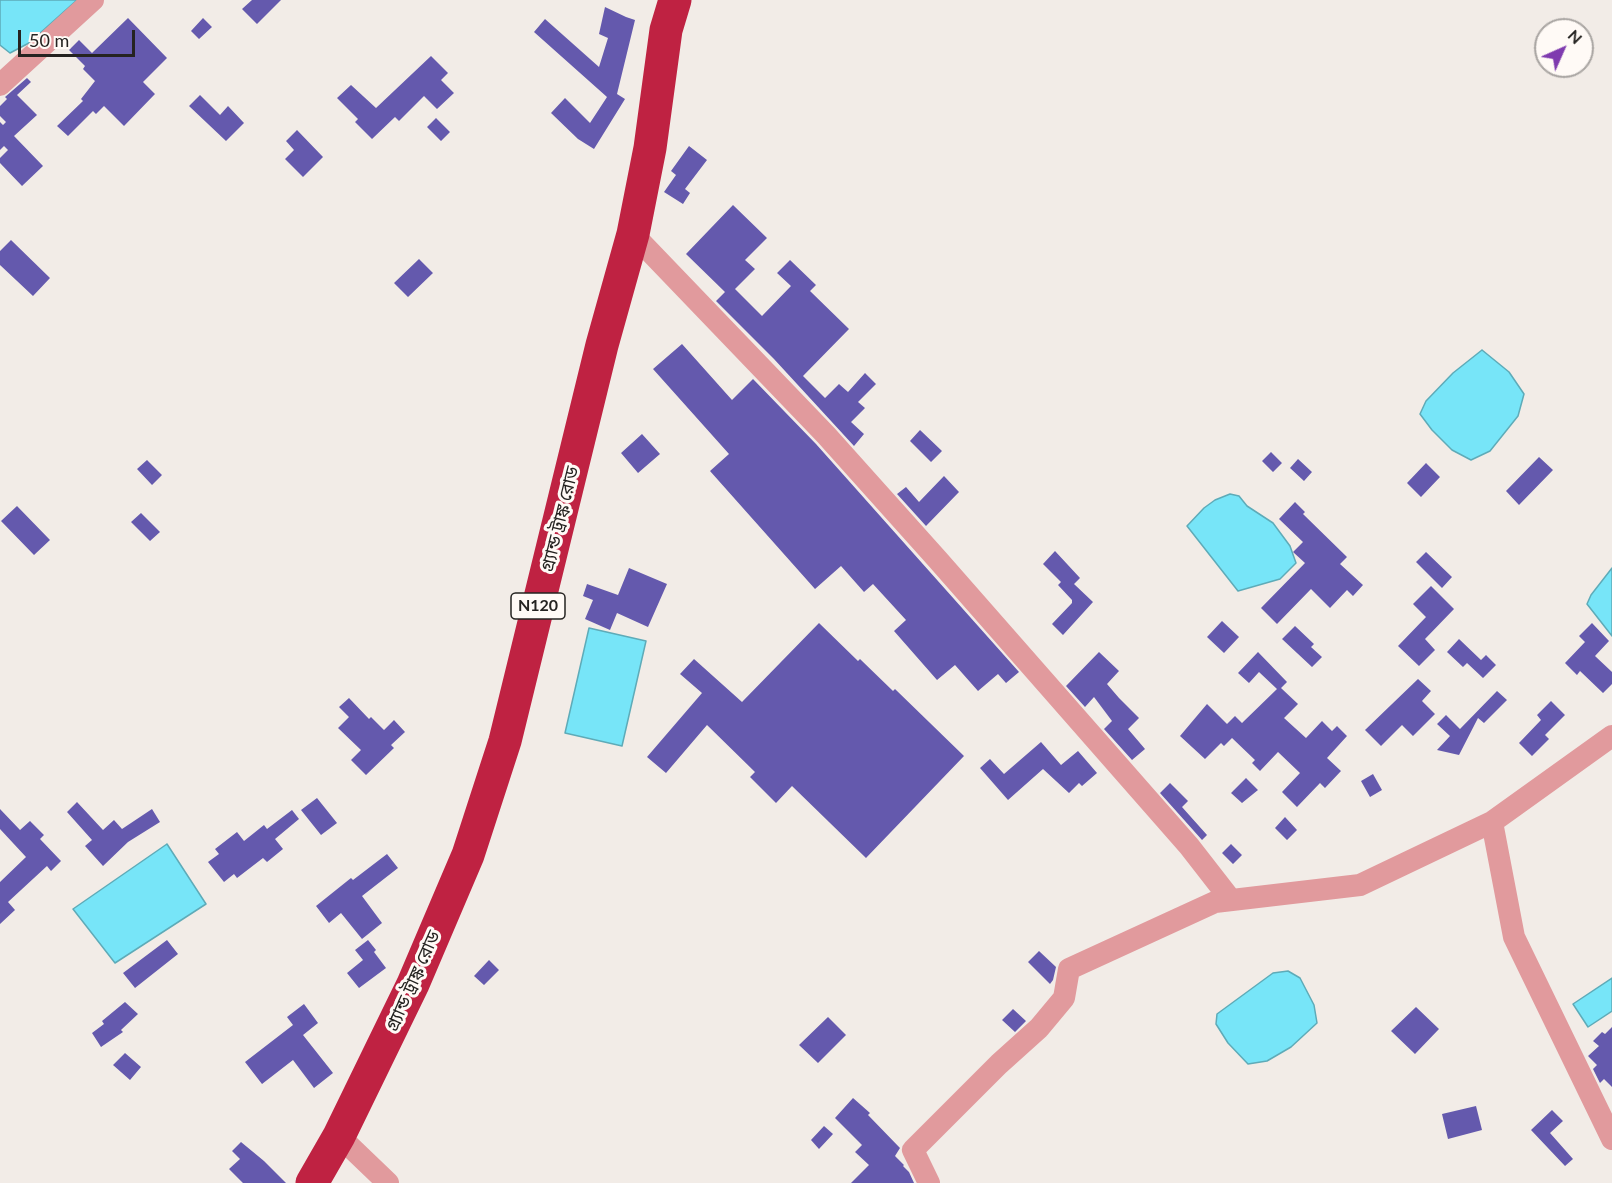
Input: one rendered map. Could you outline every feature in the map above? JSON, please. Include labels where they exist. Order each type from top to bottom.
[{"type":"highway","name":"গ্র্যান্ড ট্রাঙ্ক রোড","points":[[312,1183],[339,1136],[413,984],[468,855],[505,741],[602,345],[633,234],[650,148],[666,30],[675,0]]},
{"type":"street","points":[[0,85],[93,0]]},
{"type":"street","points":[[633,234],[826,435],[1112,757],[1189,846],[1231,900]]},
{"type":"street","points":[[929,1183],[913,1150],[999,1064],[1039,1028],[1064,998],[1069,969],[1215,902],[1360,885],[1491,822],[1612,736]]},
{"type":"street","points":[[1491,822],[1514,937],[1612,1139]]},
{"type":"street","points":[[339,1136],[388,1183]]},
{"type":"water","points":[[0,0],[77,0],[29,43],[10,53],[0,45]]},
{"type":"water","points":[[1482,350],[1509,372],[1524,394],[1518,416],[1490,451],[1471,460],[1452,450],[1420,414],[1426,401],[1453,373]]},
{"type":"water","points":[[1230,494],[1239,496],[1247,506],[1273,523],[1290,546],[1296,563],[1280,579],[1238,591],[1187,526],[1204,508],[1215,500]]},
{"type":"water","points":[[1612,568],[1612,636],[1587,604],[1591,595]]},
{"type":"water","points":[[589,628],[646,641],[622,746],[565,733]]},
{"type":"water","points":[[167,844],[206,904],[115,963],[73,909]]},
{"type":"water","points":[[1288,971],[1300,978],[1314,1005],[1317,1023],[1291,1047],[1267,1061],[1248,1064],[1228,1043],[1216,1024],[1217,1014],[1273,973]]},
{"type":"water","points":[[1612,978],[1612,1011],[1588,1027],[1573,1004]]},
{"type":"building","points":[[252,0],[281,0],[257,24],[242,9]]},
{"type":"building","points":[[605,7],[635,20],[617,94],[625,99],[594,149],[578,139],[551,113],[565,98],[590,123],[607,97],[534,32],[545,19],[599,67],[608,38],[599,34]]},
{"type":"building","points":[[128,18],[167,58],[143,82],[155,94],[124,126],[104,106],[96,114],[93,111],[68,136],[57,126],[83,101],[81,99],[95,81],[83,69],[85,66],[69,50],[79,40],[92,53]]},
{"type":"building","points":[[203,18],[212,27],[199,39],[191,31]]},
{"type":"building","points":[[431,56],[448,73],[441,80],[454,93],[437,109],[424,96],[399,121],[395,117],[372,139],[355,122],[358,119],[337,98],[351,85],[376,108]]},
{"type":"building","points":[[27,78],[31,82],[17,95],[37,115],[14,136],[43,166],[22,186],[0,163],[0,158],[8,150],[4,146],[0,150],[0,122],[3,125],[6,122],[0,116],[0,106],[7,99],[5,97]]},
{"type":"building","points":[[200,95],[220,115],[228,106],[244,123],[226,141],[189,106]]},
{"type":"building","points":[[436,118],[450,132],[441,141],[427,127]]},
{"type":"building","points":[[297,130],[323,157],[303,177],[285,159],[294,150],[286,141]]},
{"type":"building","points":[[689,146],[707,160],[685,189],[690,193],[683,204],[664,192],[676,175],[671,171]]},
{"type":"building","points":[[733,205],[767,238],[745,260],[755,269],[735,289],[762,316],[791,286],[777,273],[790,260],[816,285],[810,291],[849,329],[803,376],[825,398],[839,384],[848,392],[865,373],[876,384],[858,402],[865,408],[851,422],[864,434],[854,446],[774,359],[716,301],[725,292],[686,254]]},
{"type":"building","points":[[11,240],[50,278],[33,296],[0,265],[0,251]]},
{"type":"building","points":[[419,259],[433,273],[408,297],[394,283]]},
{"type":"building","points":[[682,344],[732,400],[753,379],[816,444],[1019,672],[1006,683],[998,674],[978,691],[955,665],[937,680],[894,631],[906,620],[873,584],[864,592],[841,566],[815,589],[710,471],[729,454],[653,369]]},
{"type":"building","points":[[920,430],[942,451],[931,462],[910,441]]},
{"type":"building","points":[[642,434],[660,454],[638,473],[621,453]]},
{"type":"building","points":[[1271,452],[1282,463],[1273,472],[1262,461]]},
{"type":"building","points":[[1539,457],[1553,470],[1519,505],[1506,491]]},
{"type":"building","points":[[1298,459],[1312,472],[1304,481],[1290,468]]},
{"type":"building","points":[[147,460],[162,475],[152,485],[137,469]]},
{"type":"building","points":[[1426,463],[1440,477],[1421,497],[1407,483]]},
{"type":"building","points":[[944,476],[959,492],[926,526],[897,494],[906,487],[919,502]]},
{"type":"building","points":[[1295,502],[1305,512],[1303,514],[1347,557],[1340,564],[1363,585],[1353,596],[1347,590],[1330,608],[1311,589],[1277,624],[1261,608],[1305,563],[1293,552],[1303,542],[1279,519]]},
{"type":"building","points":[[17,506],[50,540],[34,555],[1,521]]},
{"type":"building","points":[[141,513],[160,532],[150,541],[131,522]]},
{"type":"building","points":[[1055,551],[1080,578],[1074,584],[1093,602],[1063,635],[1052,624],[1072,603],[1072,600],[1058,585],[1061,582],[1043,564]]},
{"type":"building","points":[[1426,552],[1452,577],[1442,588],[1416,562]]},
{"type":"building","points":[[629,568],[667,584],[648,627],[617,613],[610,630],[585,619],[593,600],[583,596],[587,584],[618,595]]},
{"type":"building","points":[[1431,586],[1454,609],[1425,639],[1435,650],[1419,666],[1398,646],[1426,617],[1413,604]]},
{"type":"building","points":[[1222,621],[1239,637],[1224,653],[1207,637]]},
{"type":"building","points":[[819,623],[858,661],[860,659],[893,691],[895,689],[964,756],[866,858],[792,786],[776,803],[750,777],[755,772],[707,725],[666,773],[647,757],[702,693],[680,674],[694,659],[742,702]]},
{"type":"building","points":[[1592,623],[1609,641],[1595,656],[1612,672],[1612,684],[1603,693],[1580,671],[1577,675],[1565,663],[1585,642],[1579,636]]},
{"type":"building","points":[[1295,626],[1314,644],[1311,647],[1322,657],[1312,667],[1282,639]]},
{"type":"building","points":[[1459,639],[1481,660],[1486,655],[1496,665],[1483,678],[1467,663],[1463,667],[1447,652]]},
{"type":"building","points":[[1099,652],[1119,671],[1107,684],[1139,718],[1128,729],[1145,749],[1132,760],[1104,729],[1112,721],[1094,697],[1085,707],[1066,686]]},
{"type":"building","points":[[1258,652],[1287,682],[1281,688],[1298,704],[1284,718],[1306,738],[1322,721],[1332,731],[1337,726],[1347,736],[1327,758],[1341,771],[1325,788],[1320,783],[1297,807],[1282,792],[1300,773],[1278,752],[1260,771],[1252,763],[1255,760],[1232,738],[1224,746],[1221,743],[1205,759],[1180,736],[1207,704],[1227,724],[1235,716],[1242,723],[1277,689],[1259,672],[1249,683],[1238,673]]},
{"type":"building","points":[[1418,679],[1431,691],[1422,701],[1435,714],[1413,736],[1402,725],[1381,746],[1365,730]]},
{"type":"building","points":[[1497,691],[1507,700],[1484,723],[1478,718],[1459,755],[1437,750],[1450,736],[1437,724],[1446,715],[1460,729]]},
{"type":"building","points":[[349,698],[369,719],[371,717],[384,730],[394,720],[405,732],[391,745],[394,748],[366,775],[351,760],[361,750],[338,728],[349,717],[339,707]]},
{"type":"building","points":[[1551,701],[1565,715],[1545,735],[1549,739],[1532,756],[1519,743],[1541,720],[1537,715]]},
{"type":"building","points":[[1041,742],[1061,765],[1078,751],[1097,773],[1082,786],[1079,783],[1069,793],[1043,769],[1008,800],[980,768],[990,759],[1004,774]]},
{"type":"building","points":[[1373,774],[1382,790],[1370,797],[1361,781]]},
{"type":"building","points":[[1246,778],[1258,790],[1242,803],[1231,793]]},
{"type":"building","points":[[1170,783],[1188,801],[1182,807],[1207,835],[1202,840],[1160,793]]},
{"type":"building","points":[[317,798],[337,823],[321,835],[301,810]]},
{"type":"building","points":[[77,802],[103,830],[114,820],[122,829],[152,809],[160,822],[128,842],[103,866],[85,846],[92,840],[67,812]]},
{"type":"building","points":[[0,809],[20,830],[30,821],[44,835],[40,839],[61,861],[51,871],[47,866],[8,902],[15,910],[0,924],[0,882],[26,857],[0,829]]},
{"type":"building","points":[[292,810],[299,819],[275,839],[283,849],[267,862],[263,858],[237,878],[234,874],[224,882],[208,862],[219,854],[215,849],[237,832],[244,841],[264,825],[267,829]]},
{"type":"building","points":[[1285,817],[1297,830],[1287,840],[1275,828]]},
{"type":"building","points":[[1231,844],[1242,855],[1233,864],[1222,853]]},
{"type":"building","points":[[387,854],[398,868],[362,896],[382,923],[362,939],[341,913],[329,923],[316,906],[351,878],[353,880]]},
{"type":"building","points":[[167,940],[178,954],[135,988],[123,973]]},
{"type":"building","points":[[368,940],[386,968],[359,988],[347,973],[363,960],[355,950]]},
{"type":"building","points":[[1039,951],[1056,967],[1050,984],[1028,962]]},
{"type":"building","points":[[489,960],[499,970],[484,985],[474,976]]},
{"type":"building","points":[[125,1002],[138,1014],[121,1030],[123,1032],[101,1047],[92,1033],[104,1024],[102,1021]]},
{"type":"building","points":[[304,1004],[318,1023],[303,1035],[333,1073],[314,1088],[293,1060],[262,1084],[245,1062],[293,1025],[287,1017]]},
{"type":"building","points":[[1416,1007],[1439,1029],[1415,1054],[1391,1031]]},
{"type":"building","points":[[1013,1009],[1026,1021],[1015,1032],[1002,1020]]},
{"type":"building","points":[[828,1017],[846,1035],[818,1063],[799,1045]]},
{"type":"building","points":[[1612,1027],[1612,1087],[1604,1079],[1600,1083],[1593,1069],[1597,1065],[1588,1056],[1599,1046],[1593,1041],[1602,1032],[1605,1034]]},
{"type":"building","points":[[125,1053],[141,1067],[130,1080],[113,1065]]},
{"type":"building","points":[[853,1098],[870,1113],[868,1115],[900,1148],[895,1156],[909,1172],[914,1183],[851,1183],[869,1165],[855,1152],[862,1145],[835,1118]]},
{"type":"building","points":[[1476,1106],[1482,1130],[1448,1139],[1442,1114]]},
{"type":"building","points":[[1552,1110],[1563,1121],[1550,1133],[1573,1159],[1565,1166],[1531,1130]]},
{"type":"building","points":[[824,1126],[833,1134],[819,1149],[811,1140]]},
{"type":"building","points":[[241,1142],[286,1183],[243,1183],[229,1169],[240,1159],[232,1151]]}]
